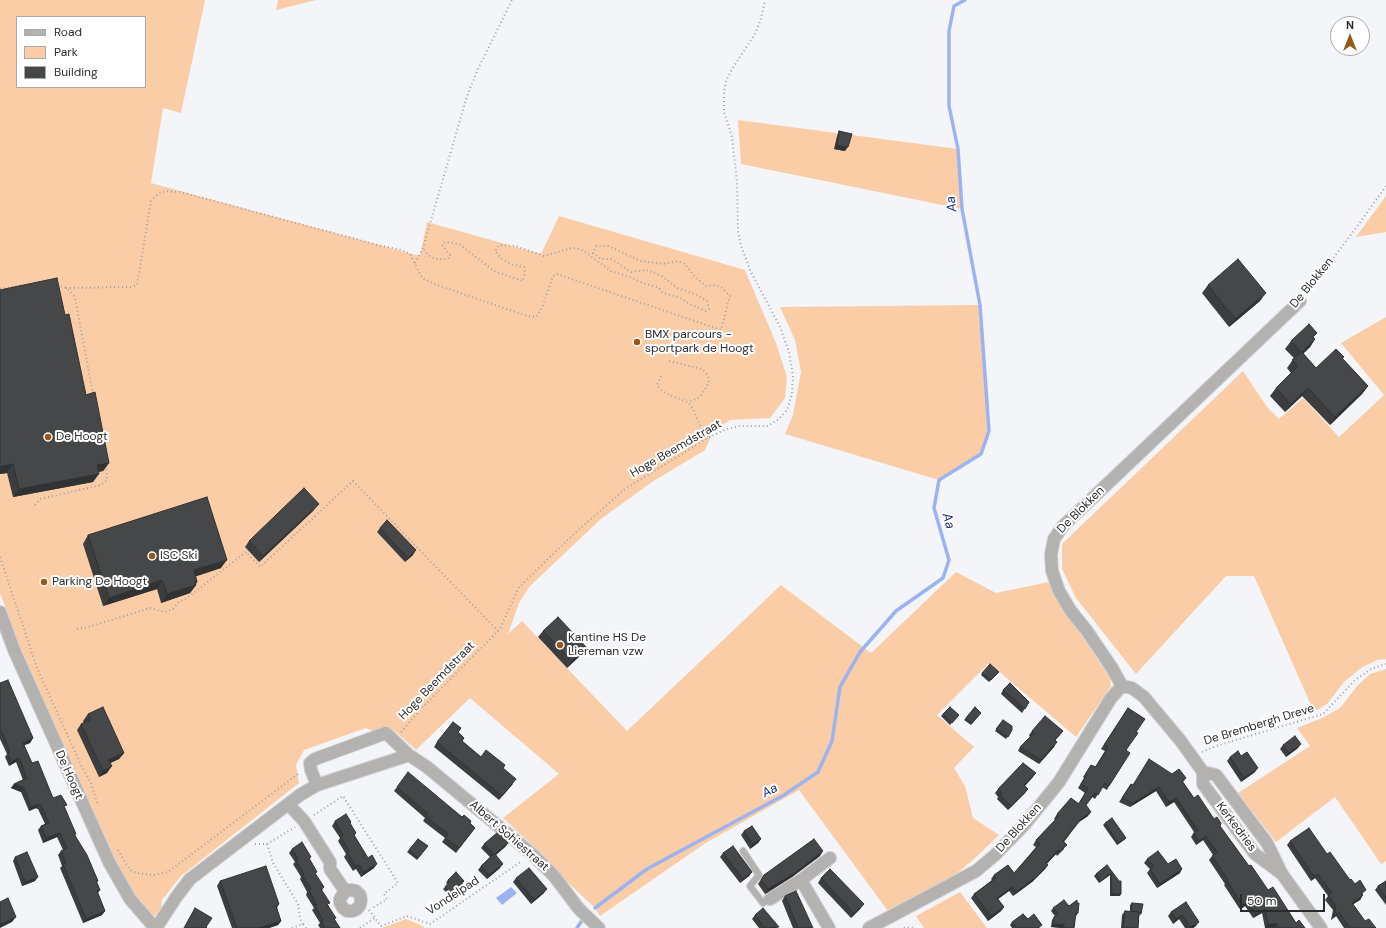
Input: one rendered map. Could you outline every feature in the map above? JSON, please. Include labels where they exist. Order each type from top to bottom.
[{"type":"street","name":"De Blokken","points":[[869,928],[976,871],[995,855],[1025,824],[1059,782],[1111,698],[1122,686],[1112,668],[1087,631],[1071,611],[1059,591],[1052,571],[1051,554],[1054,539],[1063,526],[1300,301]]},
{"type":"street","name":"De Hoogt","points":[[0,612],[14,650],[108,862],[130,899],[156,928]]},
{"type":"street","name":"Kerkedries","points":[[1122,686],[1132,688],[1144,697],[1192,756],[1203,772],[1203,784],[1255,854],[1282,874],[1321,928]]},
{"type":"street","name":"Albert Sohiestraat","points":[[317,785],[310,763],[315,759],[386,733],[409,755],[427,767],[532,854],[554,876],[579,909],[599,928]]},
{"type":"street","points":[[156,928],[176,896],[190,879],[300,795],[317,785],[409,755]]},
{"type":"street","points":[[288,804],[304,821],[330,862],[330,869],[345,891]]},
{"type":"street","points":[[770,899],[801,880],[830,858]]},
{"type":"street","points":[[801,880],[829,928]]},
{"type":"lane","points":[[743,851],[759,875],[750,886],[763,903],[770,899]]},
{"type":"path","points":[[415,263],[423,248],[467,96],[478,69],[512,0]]},
{"type":"path","name":"Hoge Beemdstraat","points":[[397,744],[400,734],[421,709],[500,629],[519,587],[575,533],[625,489],[706,439],[724,430],[739,426],[768,426],[779,419],[787,410],[792,394],[794,376],[789,352],[780,327],[751,272],[740,246],[738,232],[737,182],[732,137],[724,112],[726,80],[755,34],[761,19],[765,0]]},
{"type":"path","name":"De Blokken","points":[[1300,301],[1386,186]]},
{"type":"path","points":[[55,285],[66,288],[131,287],[137,285],[151,201],[158,194],[166,191],[180,192],[378,245],[402,250],[410,254],[422,278],[437,285],[531,317],[536,317],[542,308],[553,276],[557,274],[721,330],[730,296],[721,287],[713,285],[706,286],[695,277],[685,264],[678,261],[663,264],[641,261],[608,246],[596,246],[593,253],[601,259],[611,260],[631,272],[646,270],[662,276],[677,288],[695,294],[707,301],[709,309],[706,311],[680,298],[663,293],[658,287],[611,271],[581,249],[572,248],[544,256],[516,246],[499,245],[495,251],[501,258],[510,264],[524,267],[525,272],[523,281],[494,271],[459,244],[444,242],[442,245],[450,255],[448,259],[436,258],[428,255],[423,248]]},
{"type":"path","points":[[0,290],[19,285],[36,284]]},
{"type":"path","points":[[66,288],[75,298],[94,397]]},
{"type":"path","points":[[669,361],[702,369],[706,373],[708,384],[704,392],[700,397],[688,402]]},
{"type":"path","points":[[661,376],[657,385],[661,390],[669,395],[688,402],[693,408],[706,439]]},
{"type":"path","points":[[35,505],[40,499],[101,485],[107,480],[106,465]]},
{"type":"path","points":[[77,628],[88,627],[150,608],[165,612],[173,609],[179,602],[187,598],[246,552],[260,567],[353,481],[498,631]]},
{"type":"path","points":[[0,556],[37,668],[90,783],[98,808]]},
{"type":"path","name":"De Brembergh Dreve","points":[[1192,756],[1216,746],[1323,714],[1355,680],[1371,669],[1386,664]]},
{"type":"path","points":[[114,845],[130,870],[137,873],[154,875],[168,872],[298,774],[306,777],[317,785]]},
{"type":"path","points":[[250,843],[267,844],[343,796],[398,883],[384,894],[387,899],[370,910]]},
{"type":"path","points":[[267,844],[273,863],[298,904],[300,918],[306,928]]},
{"type":"path","name":"Vondelpad","points":[[360,928],[376,918],[381,926],[407,916],[430,924],[532,854]]},
{"type":"path","points":[[292,928],[303,924]]},
{"type":"path","points":[[904,928],[913,928]]},
{"type":"green space","points":[[0,0],[205,0],[181,113],[163,108],[151,183],[420,256],[427,222],[541,254],[559,216],[745,270],[776,343],[787,377],[785,398],[770,418],[730,420],[713,432],[705,450],[652,482],[601,519],[530,586],[519,603],[508,634],[522,621],[627,731],[781,585],[871,653],[956,572],[996,593],[1049,582],[1074,624],[1110,678],[1111,686],[1076,737],[989,663],[937,715],[974,747],[954,768],[965,786],[973,818],[999,835],[973,860],[951,878],[888,911],[799,790],[704,844],[600,916],[595,908],[543,859],[544,856],[503,818],[559,774],[470,698],[416,750],[393,730],[375,732],[366,728],[304,750],[296,765],[299,783],[181,876],[162,900],[161,909],[155,916],[146,913],[135,898],[93,815],[19,645],[0,593]]},
{"type":"green space","points":[[278,0],[316,0],[276,10]]},
{"type":"green space","points":[[738,120],[958,149],[962,209],[741,164]]},
{"type":"green space","points":[[1386,196],[1386,232],[1356,237]]},
{"type":"green space","points":[[980,305],[989,431],[981,454],[939,480],[785,434],[793,415],[801,372],[795,340],[780,307]]},
{"type":"green space","points":[[1386,317],[1386,659],[1377,660],[1361,668],[1344,682],[1327,704],[1314,712],[1254,576],[1226,576],[1136,674],[1076,598],[1062,569],[1062,544],[1243,371],[1267,407],[1279,419],[1303,398],[1339,437],[1384,395],[1341,343]]},
{"type":"green space","points":[[1386,669],[1386,861],[1381,864],[1335,797],[1276,842],[1238,793],[1310,746],[1297,728],[1322,718],[1340,708],[1358,685],[1370,674]]},
{"type":"green space","points":[[960,892],[987,928],[924,928],[916,916]]},
{"type":"green space","points":[[406,919],[423,926],[424,928],[382,928]]},
{"type":"water","points":[[511,887],[517,893],[502,905],[496,898]]},
{"type":"building","points":[[839,131],[852,134],[848,147],[837,145]]},
{"type":"building","points":[[1238,259],[1266,293],[1235,319],[1208,285]]},
{"type":"building","points":[[57,278],[65,315],[69,314],[86,395],[95,392],[109,463],[97,465],[99,474],[19,489],[13,464],[0,467],[0,290]]},
{"type":"building","points":[[1309,324],[1317,333],[1313,337],[1315,339],[1302,352],[1316,368],[1336,349],[1344,357],[1342,358],[1368,386],[1335,417],[1308,388],[1291,404],[1276,388],[1298,366],[1292,360],[1301,352],[1291,341]]},
{"type":"building","points":[[304,488],[319,504],[263,556],[249,541]]},
{"type":"building","points":[[207,497],[227,560],[194,570],[197,582],[195,583],[196,585],[167,594],[162,580],[109,598],[88,535]]},
{"type":"building","points":[[387,520],[416,550],[408,558],[380,528]]},
{"type":"building","points":[[558,617],[587,648],[572,661],[543,631]]},
{"type":"building","points":[[990,664],[999,672],[991,680],[982,673]]},
{"type":"building","points":[[8,680],[33,738],[23,743],[32,763],[38,761],[53,798],[61,795],[67,805],[64,806],[76,834],[74,834],[87,855],[98,881],[96,881],[100,890],[97,891],[105,911],[86,919],[63,864],[66,863],[61,851],[67,848],[60,833],[46,838],[41,826],[49,823],[41,805],[39,804],[31,807],[24,788],[14,784],[27,778],[19,758],[11,762],[8,753],[10,752],[2,732],[0,733],[0,683]]},
{"type":"building","points":[[1010,683],[1029,702],[1025,709],[1003,690]]},
{"type":"building","points":[[103,707],[124,753],[108,760],[112,766],[103,771],[81,724],[90,720],[88,714]]},
{"type":"building","points":[[950,707],[959,715],[952,723],[943,714]]},
{"type":"building","points":[[975,707],[981,713],[972,723],[966,718]]},
{"type":"building","points":[[1128,708],[1145,719],[1136,732],[1138,733],[1126,750],[1130,753],[1109,786],[1105,783],[1098,795],[1095,793],[1086,805],[1091,812],[1082,818],[1063,841],[1067,845],[1060,851],[1058,850],[1046,863],[1048,865],[1035,878],[1016,892],[1012,887],[997,898],[1004,907],[991,916],[974,894],[996,878],[994,875],[1008,865],[1014,873],[1040,844],[1036,840],[1059,816],[1057,814],[1071,798],[1079,804],[1088,788],[1081,784],[1087,774],[1086,773],[1091,765],[1096,767],[1108,747],[1104,745]]},
{"type":"building","points":[[1045,716],[1063,731],[1055,740],[1057,742],[1041,760],[1020,747],[1034,733],[1032,731]]},
{"type":"building","points":[[1003,720],[1012,726],[1012,730],[1008,737],[996,729]]},
{"type":"building","points":[[453,722],[461,728],[458,732],[464,738],[462,741],[481,757],[486,750],[505,765],[503,768],[516,779],[502,796],[437,742]]},
{"type":"building","points":[[1295,736],[1301,744],[1289,753],[1283,745]]},
{"type":"building","points":[[1238,751],[1241,756],[1247,752],[1258,768],[1244,778],[1230,757]]},
{"type":"building","points":[[1149,759],[1172,774],[1179,769],[1186,778],[1182,781],[1194,798],[1198,795],[1214,819],[1217,817],[1221,823],[1220,826],[1249,866],[1251,865],[1268,890],[1273,887],[1296,923],[1299,920],[1305,928],[1279,928],[1277,924],[1268,924],[1265,909],[1256,914],[1248,902],[1244,905],[1242,904],[1212,856],[1217,852],[1206,836],[1199,841],[1194,833],[1198,830],[1176,798],[1169,802],[1159,787],[1133,803],[1122,798],[1131,784],[1133,785]]},
{"type":"building","points":[[1023,763],[1036,773],[1024,785],[1028,789],[1011,806],[1000,795],[1002,793],[998,789]]},
{"type":"building","points":[[408,772],[462,817],[464,815],[471,821],[470,823],[475,828],[459,848],[445,838],[448,834],[426,816],[428,814],[397,787]]},
{"type":"building","points":[[346,814],[356,833],[354,835],[368,858],[372,855],[377,864],[364,872],[359,865],[356,867],[347,852],[349,851],[341,837],[343,835],[335,821]]},
{"type":"building","points":[[1112,818],[1126,838],[1118,843],[1105,823]]},
{"type":"building","points":[[752,826],[761,839],[753,844],[744,831]]},
{"type":"building","points":[[1309,828],[1327,854],[1330,852],[1350,880],[1351,879],[1355,884],[1360,880],[1366,890],[1361,894],[1363,895],[1352,903],[1365,921],[1369,919],[1376,928],[1350,928],[1339,912],[1334,916],[1336,906],[1328,895],[1332,893],[1318,874],[1314,876],[1290,841]]},
{"type":"building","points":[[498,832],[508,843],[495,854],[503,864],[489,875],[481,866],[494,854],[484,844]]},
{"type":"building","points":[[418,839],[428,846],[418,858],[409,850]]},
{"type":"building","points":[[814,839],[823,851],[795,873],[768,889],[761,880],[764,875]]},
{"type":"building","points":[[302,842],[311,857],[309,858],[317,872],[315,873],[324,887],[321,889],[330,903],[327,904],[336,918],[334,919],[340,928],[325,928],[321,921],[323,920],[315,906],[317,905],[309,891],[311,889],[302,875],[304,874],[292,849]]},
{"type":"building","points":[[733,846],[752,872],[743,879],[723,853]]},
{"type":"building","points":[[1158,851],[1168,864],[1176,859],[1182,869],[1160,884],[1150,869],[1154,866],[1147,859]]},
{"type":"building","points":[[27,852],[38,877],[25,882],[15,857]]},
{"type":"building","points":[[1107,865],[1119,881],[1121,881],[1121,894],[1112,894],[1111,873],[1101,881],[1096,874]]},
{"type":"building","points":[[266,866],[279,904],[276,906],[281,921],[259,928],[237,928],[220,881]]},
{"type":"building","points":[[529,868],[547,889],[534,900],[516,878]]},
{"type":"building","points":[[830,869],[864,904],[854,913],[821,878]]},
{"type":"building","points":[[456,872],[464,881],[452,894],[445,887],[449,882],[448,880]]},
{"type":"building","points":[[1386,881],[1386,898],[1378,886]]},
{"type":"building","points":[[796,891],[813,928],[798,928],[785,896]]},
{"type":"building","points":[[8,898],[16,917],[0,924],[0,902]]},
{"type":"building","points":[[1064,900],[1069,906],[1077,900],[1077,903],[1079,903],[1074,928],[1064,928],[1064,925],[1053,924],[1054,917],[1058,914],[1053,908]]},
{"type":"building","points":[[1186,902],[1199,922],[1190,927],[1182,915],[1176,919],[1171,912]]},
{"type":"building","points":[[1132,903],[1143,904],[1141,914],[1139,914],[1139,912],[1131,911]]},
{"type":"building","points":[[195,908],[212,918],[206,927],[207,928],[184,928]]},
{"type":"building","points":[[763,908],[779,927],[765,928],[755,915]]},
{"type":"building","points":[[1125,911],[1139,912],[1138,928],[1123,928]]},
{"type":"building","points":[[1023,914],[1028,919],[1034,914],[1042,925],[1038,928],[1017,928],[1012,922]]},
{"type":"waterway","name":"Aa","points":[[595,908],[647,869],[784,795],[818,772],[832,741],[840,687],[860,652],[896,611],[943,578],[949,560],[934,508],[939,480],[981,454],[989,431],[980,305],[962,209],[958,149],[949,106],[949,31],[954,6],[965,0]]},
{"type":"waterway","name":"Aa","points":[[577,928],[583,919]]},
{"type":"place","name":"BMX parcours - sportpark de Hoogt","points":[[637,342]]},
{"type":"place","name":"De Hoogt","points":[[48,437]]},
{"type":"place","name":"ISC Ski","points":[[152,556]]},
{"type":"place","name":"Parking De Hoogt","points":[[44,582]]},
{"type":"place","name":"Kantine HS De Liereman vzw","points":[[560,645]]}]
